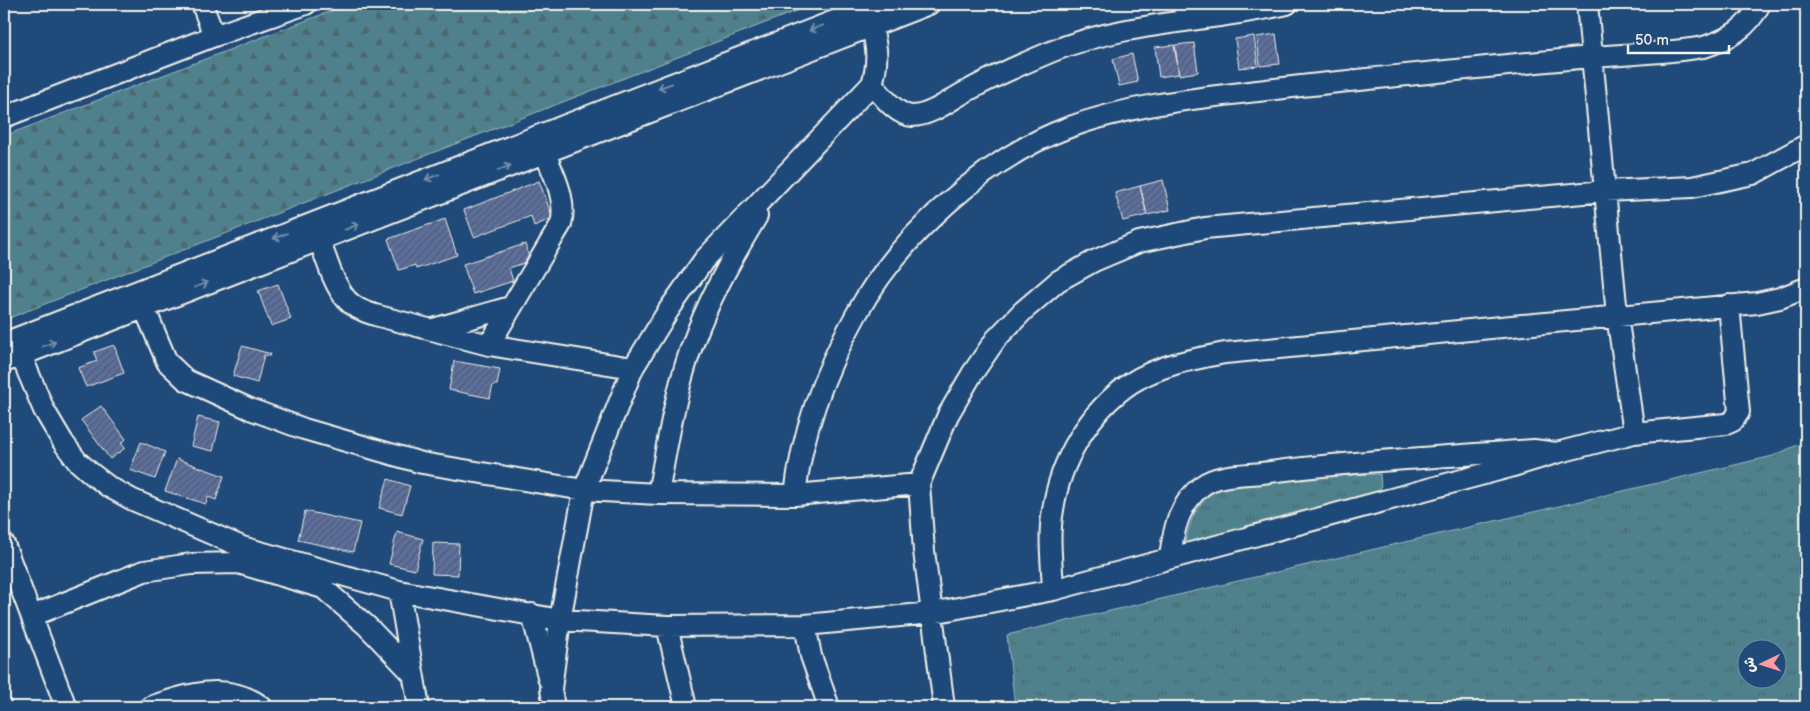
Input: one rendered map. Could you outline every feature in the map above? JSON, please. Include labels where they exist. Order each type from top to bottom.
[{"type":"street","points":[[202,4],[214,36]]},
{"type":"street","points":[[4,117],[214,36],[306,4]]},
{"type":"street","points":[[929,4],[870,10],[541,144],[11,350],[54,428],[77,461],[109,487],[240,555],[325,579],[560,620],[667,626],[805,626],[932,613],[1053,590],[1634,433],[1726,424],[1737,417],[1739,412],[1729,306]]},
{"type":"street","points":[[1181,4],[1206,18]]},
{"type":"street","points":[[872,84],[900,112],[912,116],[929,112],[1013,68],[1055,50],[1118,32],[1260,10],[1287,4]]},
{"type":"street","points":[[1587,4],[1618,316],[1634,433]]},
{"type":"street","points":[[795,495],[804,440],[818,393],[865,297],[906,242],[973,183],[1014,154],[1065,129],[1122,112],[1165,102],[1331,82],[1686,50],[1723,41],[1743,28],[1760,4]]},
{"type":"street","points":[[552,698],[560,620],[584,490],[633,368],[668,311],[704,260],[872,84],[877,69],[877,52],[870,10]]},
{"type":"street","points":[[489,345],[510,307],[556,234],[563,217],[562,198],[541,144]]},
{"type":"street","points":[[944,707],[919,484],[948,415],[972,374],[996,339],[1023,311],[1058,282],[1094,261],[1139,242],[1205,228],[1605,191],[1692,187],[1753,174],[1806,145]]},
{"type":"street","points":[[658,494],[672,419],[696,335],[718,284],[774,187]]},
{"type":"street","points":[[317,231],[337,283],[347,300],[359,309],[374,315],[489,345],[633,368]]},
{"type":"street","points":[[1053,590],[1050,538],[1052,510],[1059,481],[1076,445],[1089,424],[1105,404],[1132,383],[1179,363],[1225,353],[1729,306],[1780,298],[1806,288]]},
{"type":"street","points":[[140,299],[167,362],[177,374],[207,391],[304,429],[422,463],[584,490],[658,494],[795,495],[919,484]]},
{"type":"street","points":[[431,330],[510,307]]},
{"type":"street","points":[[1170,558],[1172,535],[1180,512],[1204,484],[1224,478],[1280,470],[1534,450],[1556,453]]},
{"type":"street","points":[[4,544],[66,707]]},
{"type":"street","points":[[32,616],[144,571],[240,555]]},
{"type":"street","points":[[325,579],[413,674]]},
{"type":"street","points":[[399,591],[420,707]]},
{"type":"street","points":[[532,614],[552,698]]},
{"type":"street","points":[[667,626],[686,707]]},
{"type":"street","points":[[805,626],[811,656],[830,707]]},
{"type":"street","points":[[150,707],[183,695],[213,692],[242,696],[262,707]]},
{"type":"green space","points":[[349,4],[814,4],[4,320],[4,136]]},
{"type":"green space","points":[[1806,441],[1806,707],[1015,707],[1007,635],[1773,456]]},
{"type":"green space","points":[[1380,474],[1381,490],[1184,545],[1188,530],[1201,503],[1213,493],[1225,488],[1293,478]]},
{"type":"building","points":[[1276,34],[1280,64],[1260,66],[1257,37]]},
{"type":"building","points":[[1254,36],[1258,66],[1239,68],[1235,39]]},
{"type":"building","points":[[1194,43],[1198,72],[1179,75],[1175,45]]},
{"type":"building","points":[[1174,45],[1179,74],[1159,77],[1155,47]]},
{"type":"building","points":[[1132,54],[1138,82],[1119,86],[1113,59]]},
{"type":"building","points":[[1163,180],[1170,210],[1147,215],[1140,186]]},
{"type":"building","points":[[539,181],[553,218],[534,226],[531,216],[474,237],[464,210]]},
{"type":"building","points":[[1140,186],[1147,215],[1123,221],[1115,193]]},
{"type":"building","points":[[445,219],[457,255],[416,269],[415,265],[399,270],[388,239]]},
{"type":"building","points":[[525,244],[530,261],[509,268],[513,281],[473,294],[463,264]]},
{"type":"building","points":[[278,284],[291,319],[271,326],[258,291]]},
{"type":"building","points":[[114,345],[124,373],[86,387],[78,368],[97,361],[94,352]]},
{"type":"building","points":[[242,346],[271,354],[270,356],[264,355],[257,383],[233,376]]},
{"type":"building","points":[[454,361],[500,369],[497,385],[493,385],[490,398],[449,390]]},
{"type":"building","points":[[101,406],[126,439],[121,443],[125,448],[110,459],[81,420]]},
{"type":"building","points":[[198,417],[220,422],[213,451],[191,446]]},
{"type":"building","points":[[141,442],[165,452],[155,479],[130,470]]},
{"type":"building","points":[[177,459],[224,476],[216,500],[208,497],[206,504],[165,491]]},
{"type":"building","points":[[388,479],[410,486],[402,514],[379,508]]},
{"type":"building","points":[[305,511],[360,523],[353,552],[298,540]]},
{"type":"building","points":[[397,532],[423,539],[415,570],[389,564]]},
{"type":"building","points":[[433,543],[459,544],[458,575],[432,574]]}]
